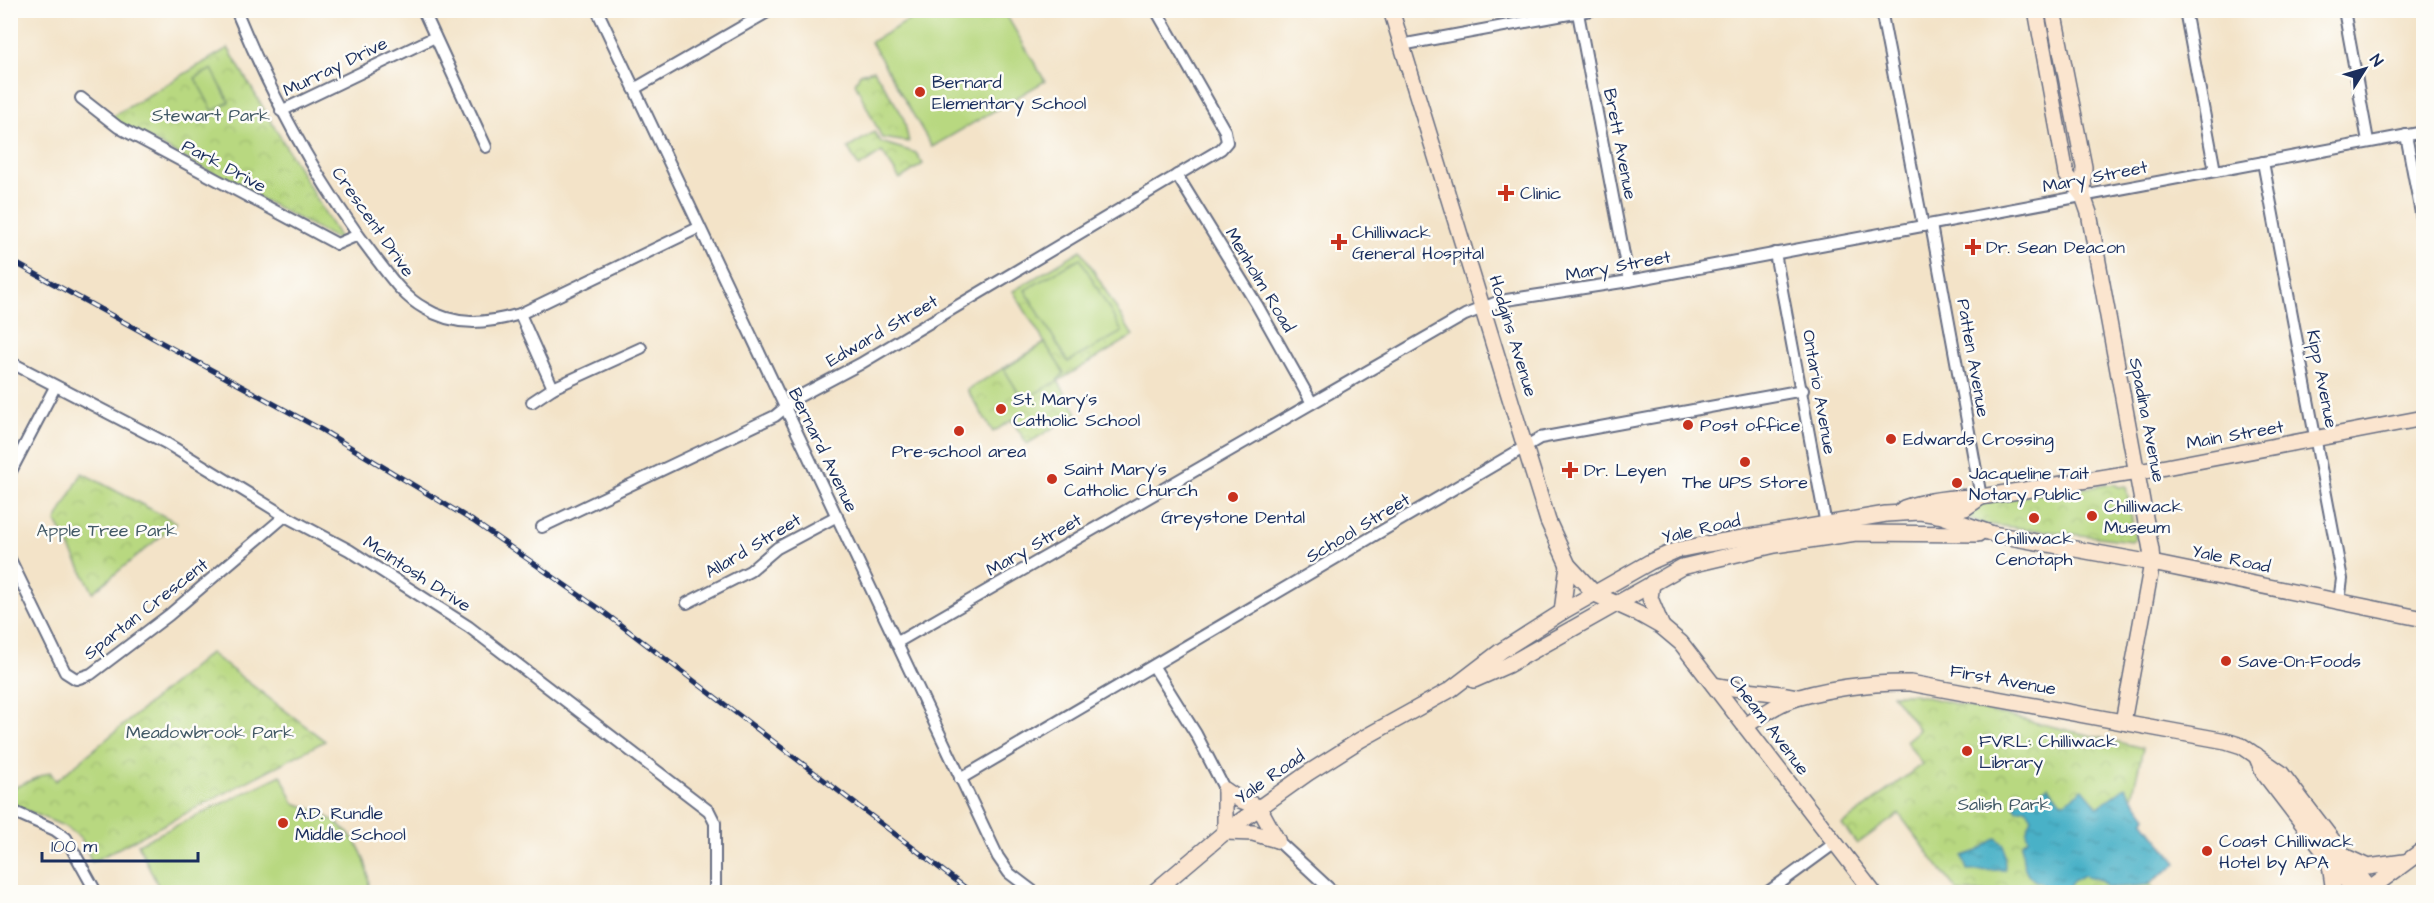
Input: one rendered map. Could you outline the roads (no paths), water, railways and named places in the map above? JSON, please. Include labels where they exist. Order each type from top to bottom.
[{"type":"main road","name":"Hodgins Avenue","points":[[1391,10],[1484,306],[1548,521],[1568,565],[1594,594]]},
{"type":"main road","name":"Spadina Avenue","points":[[2036,10],[2066,174],[2083,196]]},
{"type":"main road","name":"Spadina Avenue","points":[[2053,10],[2084,167],[2083,196],[2137,472],[2152,562],[2123,722]]},
{"type":"main road","name":"Main Street","points":[[1886,514],[1921,502],[1958,497],[1981,497],[2137,472],[2424,418]]},
{"type":"main road","name":"Main Street","points":[[1856,533],[1965,508],[1981,497]]},
{"type":"main road","name":"Yale Road","points":[[1154,892],[1259,807],[1360,740],[1450,690],[1508,665],[1682,567],[1886,514],[1920,512],[1940,515],[1993,534]]},
{"type":"main road","name":"Yale Road","points":[[1450,690],[1501,651],[1562,612],[1650,562],[1677,550],[1827,531],[1993,534],[2152,562],[2424,620]]},
{"type":"main road","points":[[1562,612],[1568,565]]},
{"type":"main road","points":[[1652,583],[1650,598],[1662,627]]},
{"type":"main road","name":"Cheam Avenue","points":[[1594,594],[1662,627],[1681,643],[1873,892]]},
{"type":"main road","name":"First Avenue","points":[[1745,726],[1773,708],[1798,697],[1878,684],[1910,683],[2226,741],[2256,755],[2281,773],[2344,856],[2366,892]]},
{"type":"main road","points":[[1714,685],[1755,693],[1768,690],[1798,697]]},
{"type":"main road","points":[[2256,755],[2263,772],[2326,853],[2366,892],[2424,849]]},
{"type":"main road","points":[[1225,790],[1240,800],[1259,807],[1277,840]]},
{"type":"main road","points":[[1225,790],[1226,832],[1253,833],[1277,840]]},
{"type":"main road","points":[[2326,853],[2333,873],[2334,892]]},
{"type":"main road","points":[[2344,856],[2368,867],[2407,861]]},
{"type":"street","name":"Crescent Drive","points":[[236,10],[281,111],[358,235],[401,291],[437,315],[465,323],[497,321],[520,314],[698,228]]},
{"type":"street","points":[[423,10],[486,147]]},
{"type":"street","name":"Bernard Avenue","points":[[597,10],[698,228],[1003,866],[1017,882],[1034,892]]},
{"type":"street","points":[[634,89],[771,10]]},
{"type":"street","name":"Edward Street","points":[[542,526],[775,416],[798,397],[860,364],[1221,149],[1227,142],[1225,131],[1156,10]]},
{"type":"street","points":[[1401,45],[1591,10]]},
{"type":"street","name":"Patten Avenue","points":[[1881,10],[1981,497]]},
{"type":"street","points":[[2185,10],[2215,171]]},
{"type":"street","points":[[2344,10],[2368,141]]},
{"type":"street","name":"Brett Avenue","points":[[1578,13],[1629,281]]},
{"type":"street","name":"Murray Drive","points":[[281,111],[435,37]]},
{"type":"street","name":"Park Drive","points":[[81,98],[118,127],[337,244],[358,235]]},
{"type":"street","name":"Mary Street","points":[[896,643],[1484,306],[1500,301],[1629,281],[2424,132]]},
{"type":"street","points":[[2406,135],[2424,229]]},
{"type":"street","name":"Kipp Avenue","points":[[2263,162],[2342,579],[2339,602]]},
{"type":"street","name":"Menholm Road","points":[[1177,175],[1257,305],[1312,403]]},
{"type":"street","name":"Ontario Avenue","points":[[1775,253],[1803,390],[1827,531]]},
{"type":"street","points":[[520,314],[553,388]]},
{"type":"street","points":[[532,402],[553,388],[641,348]]},
{"type":"street","name":"McIntosh Drive","points":[[10,362],[166,442],[285,516],[349,550],[469,627],[709,810],[715,823],[715,892]]},
{"type":"street","points":[[10,473],[55,387]]},
{"type":"street","name":"School Street","points":[[960,779],[1540,438],[1803,390]]},
{"type":"street","name":"Spartan Crescent","points":[[10,559],[65,672],[76,679],[91,674],[169,615],[285,516]]},
{"type":"street","name":"Allard Street","points":[[687,603],[750,571],[777,548],[837,516]]},
{"type":"street","points":[[1154,667],[1196,734],[1225,790]]},
{"type":"street","points":[[10,810],[55,830],[66,838],[96,892]]},
{"type":"street","points":[[1277,840],[1333,892]]},
{"type":"street","points":[[1768,892],[1835,843]]},
{"type":"water","points":[[2048,786],[2061,802],[2065,802],[2083,789],[2098,807],[2125,787],[2147,817],[2144,822],[2177,863],[2147,885],[2108,888],[2100,880],[2083,875],[2073,881],[2065,892],[2044,892],[2043,884],[2034,880],[2027,873],[2023,858],[2022,843],[2028,839],[2026,832],[2032,818],[2026,808],[2017,810],[2014,805],[2030,793],[2033,797]]},
{"type":"water","points":[[1996,838],[2004,845],[2005,870],[1967,871],[1963,856],[1978,851]]},
{"type":"railway","points":[[10,260],[322,430],[473,521],[605,613],[971,892]]},
{"type":"place","name":"Bernard Elementary School","points":[[920,92]]},
{"type":"place","name":"Clinic","points":[[1506,193]]},
{"type":"place","name":"Chilliwack General Hospital","points":[[1339,242]]},
{"type":"place","name":"Dr. Sean Deacon","points":[[1973,247]]},
{"type":"place","name":"St. Mary's Catholic School","points":[[1001,409]]},
{"type":"place","name":"Post office","points":[[1688,425]]},
{"type":"place","name":"Pre-school area","points":[[959,431]]},
{"type":"place","name":"Edwards Crossing","points":[[1891,439]]},
{"type":"place","name":"The UPS Store","points":[[1745,462]]},
{"type":"place","name":"Dr. Leyen","points":[[1570,470]]},
{"type":"place","name":"Saint Mary's Catholic Church","points":[[1052,479]]},
{"type":"place","name":"Jacqueline Tait Notary Public","points":[[1957,483]]},
{"type":"place","name":"Greystone Dental","points":[[1233,497]]},
{"type":"place","name":"Chilliwack Museum","points":[[2092,516]]},
{"type":"place","name":"Chilliwack Cenotaph","points":[[2034,518]]},
{"type":"place","name":"Save-On-Foods","points":[[2226,661]]},
{"type":"place","name":"FVRL: Chilliwack Library","points":[[1967,751]]},
{"type":"place","name":"A.D. Rundle Middle School","points":[[283,823]]},
{"type":"place","name":"Coast Chilliwack Hotel by APA","points":[[2207,851]]},
{"type":"park label","name":"Stewart Park","points":[[211,115]]},
{"type":"park label","name":"Apple Tree Park","points":[[107,530]]},
{"type":"park label","name":"Meadowbrook Park","points":[[210,732]]},
{"type":"park label","name":"Salish Park","points":[[2004,804]]}]
